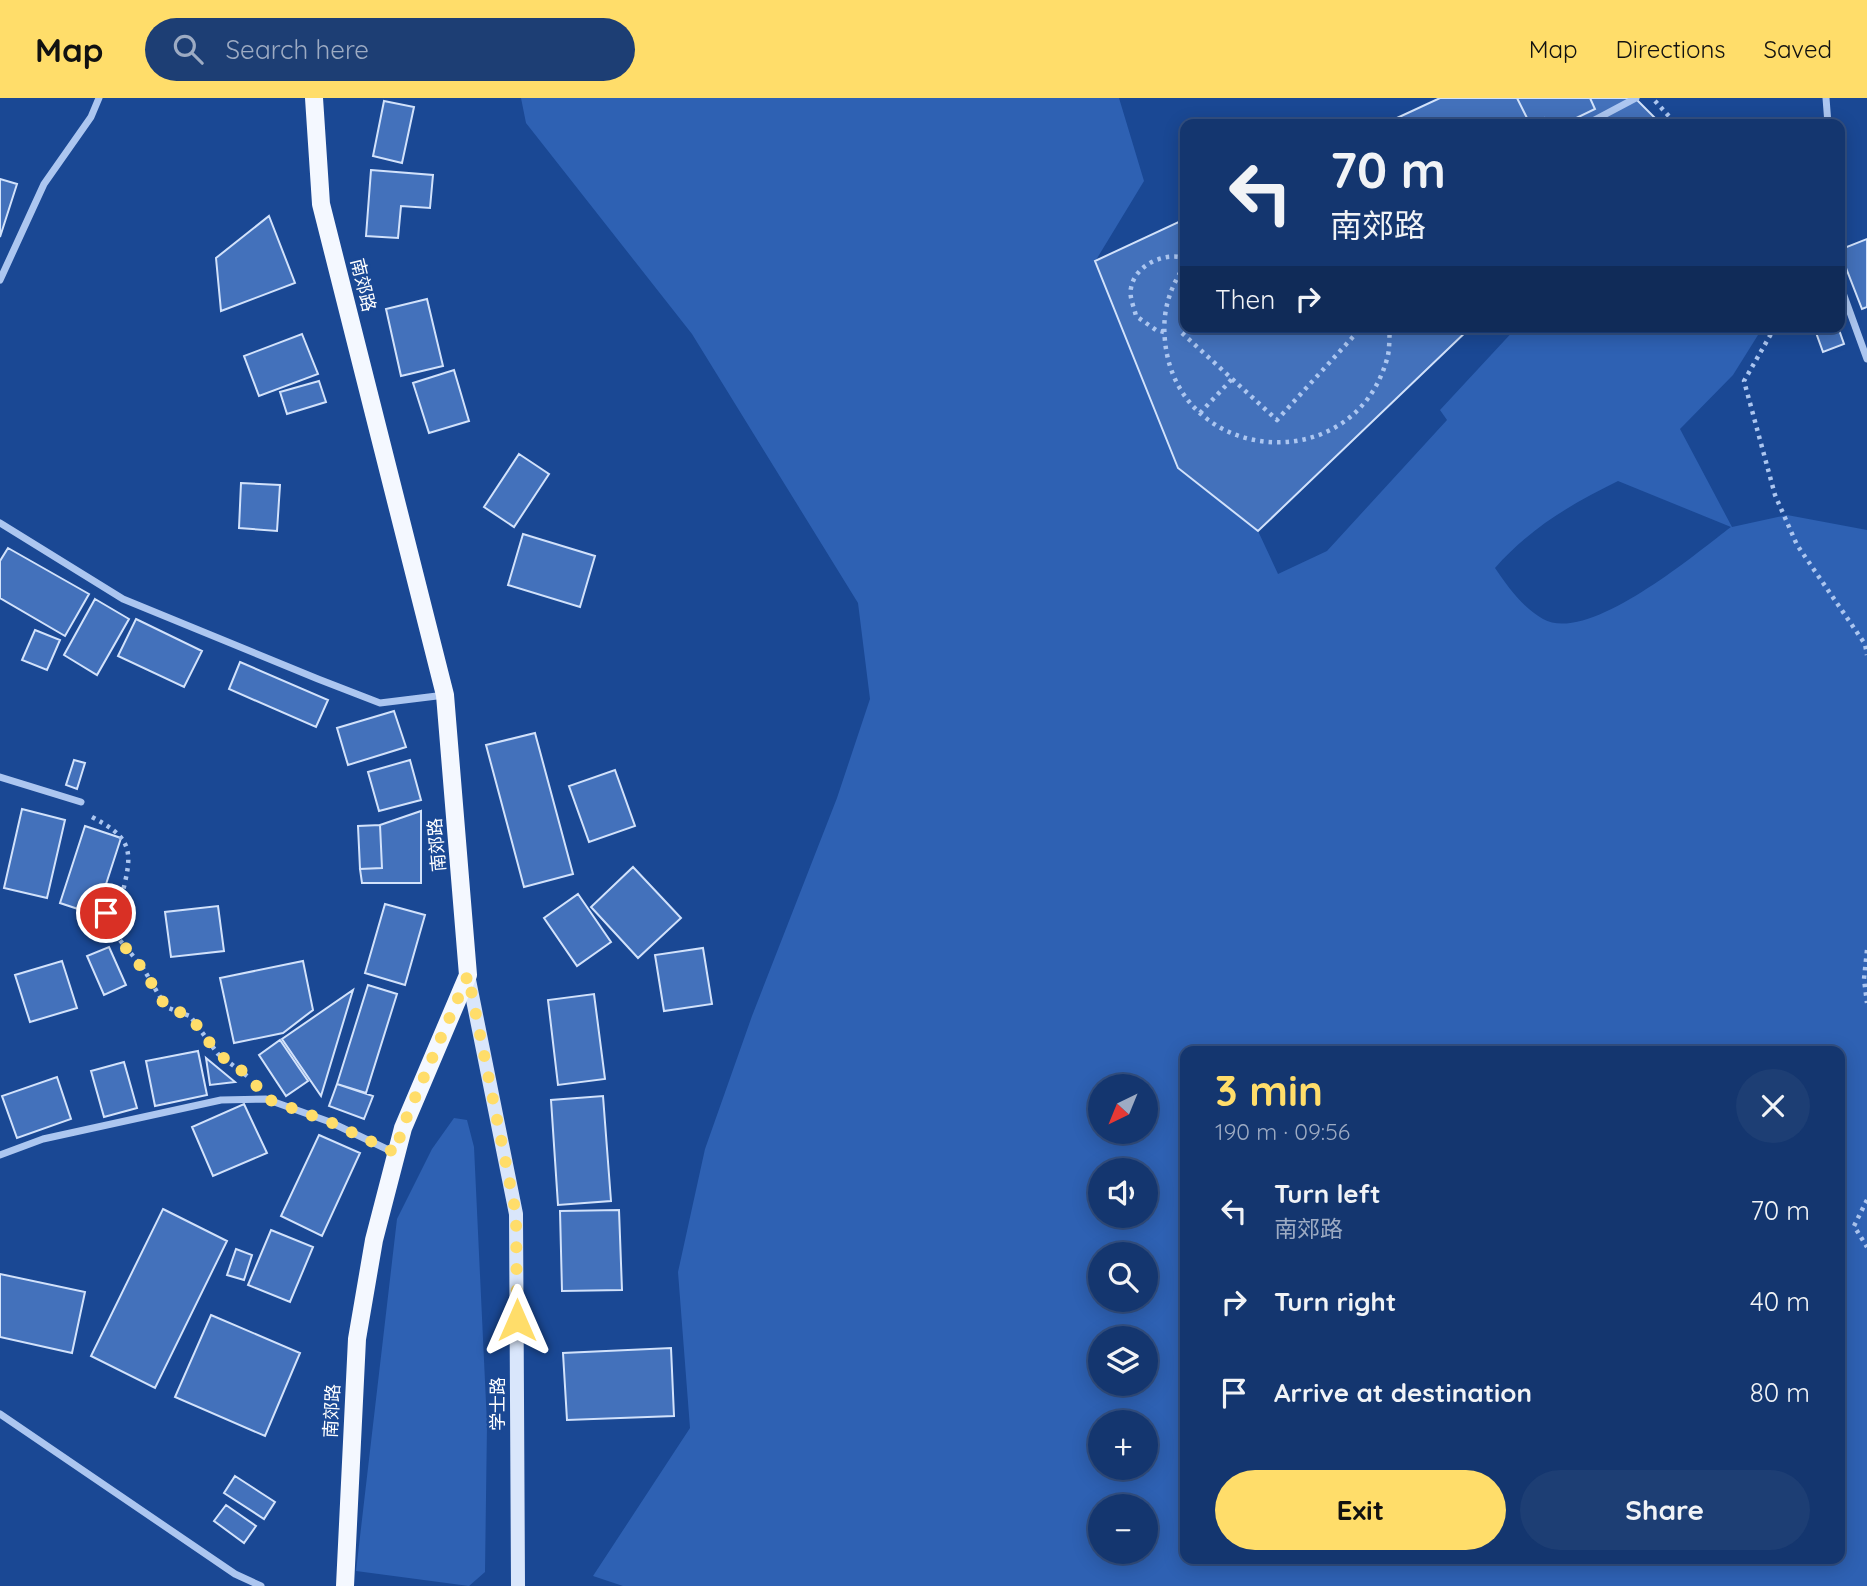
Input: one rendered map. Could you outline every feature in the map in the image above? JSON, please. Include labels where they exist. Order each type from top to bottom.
[{"type":"main road","name":"南郊路","points":[[314,98],[321,204],[445,695],[468,975],[402,1128],[374,1240],[357,1339],[345,1586]]},
{"type":"main road","name":"学士路","points":[[468,975],[516,1214],[518,1586]]},
{"type":"street","points":[[0,280],[44,184],[91,117],[99,98]]},
{"type":"street","points":[[1596,119],[1636,98]]},
{"type":"street","points":[[1826,98],[1828,119]]},
{"type":"street","points":[[1845,298],[1867,359]]},
{"type":"street","points":[[0,523],[122,599],[380,703],[445,695]]},
{"type":"street","points":[[0,777],[81,802]]},
{"type":"street","points":[[0,1155],[43,1139],[221,1100],[267,1099],[330,1122],[396,1153]]},
{"type":"street","points":[[0,1414],[236,1574],[261,1586]]},
{"type":"path","points":[[1652,98],[1671,119]]},
{"type":"path","points":[[1164,332],[1156,331],[1136,316],[1130,289],[1136,273],[1161,257],[1180,258]]},
{"type":"path","points":[[1180,272],[1172,283],[1163,321],[1167,359],[1183,395],[1200,413],[1210,423],[1245,440],[1282,444],[1317,437],[1349,419],[1373,392],[1388,358],[1390,333]]},
{"type":"path","points":[[1182,333],[1277,420],[1357,333]]},
{"type":"path","points":[[1772,333],[1744,381],[1775,495],[1797,545],[1864,644],[1867,655]]},
{"type":"path","points":[[1200,413],[1233,379]]},
{"type":"path","points":[[81,802],[89,816],[110,827],[130,850],[131,864],[124,894],[117,905],[106,913],[104,921],[142,968],[166,1007],[190,1016],[218,1054],[248,1075],[267,1099]]},
{"type":"path","points":[[1867,950],[1864,979],[1867,1003]]},
{"type":"path","points":[[1867,1200],[1854,1226],[1867,1247]]},
{"type":"shaded area","points":[[521,98],[1119,98],[1144,181],[1096,260],[1180,221],[1180,333],[1465,333],[1258,531],[1278,574],[1327,551],[1447,420],[1440,410],[1511,333],[1759,333],[1733,375],[1680,429],[1732,527],[1787,515],[1867,530],[1867,1586],[623,1586],[593,1576],[690,1428],[678,1272],[705,1149],[752,1016],[837,798],[870,699],[858,603],[692,334],[526,123]],"holes":[[[1618,481],[1731,527],[1640,593],[1586,619],[1563,624],[1535,614],[1522,603],[1495,568],[1536,529]]]},
{"type":"shaded area","points":[[454,1118],[467,1120],[474,1147],[487,1424],[485,1572],[469,1586],[356,1571],[397,1219],[432,1149]]},
{"type":"building","points":[[1440,98],[1635,98],[1656,119],[1395,119]]},
{"type":"building","points":[[1517,98],[1590,98],[1595,109],[1574,119],[1528,119]]},
{"type":"building","points":[[384,101],[414,107],[402,163],[373,156]]},
{"type":"building","points":[[371,170],[433,175],[430,208],[401,206],[398,238],[366,236]]},
{"type":"building","points":[[0,179],[17,184],[0,237]]},
{"type":"building","points":[[269,216],[295,283],[221,311],[216,258]]},
{"type":"building","points":[[1180,221],[1180,333],[1465,333],[1258,531],[1178,468],[1095,261]]},
{"type":"building","points":[[1867,239],[1867,307],[1862,309],[1845,265],[1845,248]]},
{"type":"building","points":[[427,299],[443,366],[401,376],[386,309]]},
{"type":"building","points":[[1816,333],[1840,333],[1844,344],[1823,352]]},
{"type":"building","points":[[302,334],[318,374],[259,396],[244,356]]},
{"type":"building","points":[[454,370],[469,421],[429,433],[413,383]]},
{"type":"building","points":[[319,381],[326,402],[287,414],[280,392]]},
{"type":"building","points":[[519,454],[549,474],[514,527],[484,507]]},
{"type":"building","points":[[241,483],[280,485],[277,531],[239,528]]},
{"type":"building","points":[[523,534],[595,556],[580,607],[508,585]]},
{"type":"building","points":[[8,548],[89,594],[65,636],[0,598],[0,561]]},
{"type":"building","points":[[95,599],[129,619],[97,675],[64,655]]},
{"type":"building","points":[[136,619],[202,651],[184,687],[118,656]]},
{"type":"building","points":[[35,630],[60,640],[47,670],[22,660]]},
{"type":"building","points":[[240,662],[328,700],[316,727],[229,689]]},
{"type":"building","points":[[394,711],[406,747],[348,765],[337,728]]},
{"type":"building","points":[[535,733],[573,874],[524,887],[486,745]]},
{"type":"building","points":[[74,760],[85,763],[77,789],[66,785]]},
{"type":"building","points":[[410,760],[421,800],[379,811],[368,772]]},
{"type":"building","points":[[615,770],[635,826],[589,842],[569,786]]},
{"type":"building","points":[[22,809],[65,820],[47,898],[4,888]]},
{"type":"building","points":[[421,811],[421,883],[362,883],[360,869],[382,868],[380,825]]},
{"type":"building","points":[[380,825],[382,868],[360,869],[358,826]]},
{"type":"building","points":[[85,826],[121,838],[96,915],[60,903]]},
{"type":"building","points":[[633,867],[681,918],[638,958],[591,907]]},
{"type":"building","points":[[578,894],[611,942],[577,966],[544,918]]},
{"type":"building","points":[[385,904],[425,915],[405,985],[365,973]]},
{"type":"building","points":[[218,906],[224,951],[171,957],[165,912]]},
{"type":"building","points":[[109,947],[126,985],[104,995],[87,956]]},
{"type":"building","points":[[703,948],[712,1004],[664,1011],[655,955]]},
{"type":"building","points":[[62,961],[77,1008],[30,1022],[15,975]]},
{"type":"building","points":[[303,961],[313,1010],[283,1033],[234,1043],[220,978]]},
{"type":"building","points":[[368,985],[397,994],[366,1093],[337,1084]]},
{"type":"building","points":[[353,990],[321,1096],[282,1039]]},
{"type":"building","points":[[594,994],[605,1079],[558,1085],[548,1000]]},
{"type":"building","points":[[280,1040],[308,1081],[286,1096],[259,1055]]},
{"type":"building","points":[[198,1051],[207,1095],[155,1106],[146,1061]]},
{"type":"building","points":[[206,1058],[235,1082],[210,1085]]},
{"type":"building","points":[[124,1062],[137,1108],[104,1117],[91,1071]]},
{"type":"building","points":[[57,1077],[71,1119],[17,1138],[2,1096]]},
{"type":"building","points":[[337,1084],[373,1096],[364,1119],[329,1106]]},
{"type":"building","points":[[603,1096],[611,1201],[558,1205],[551,1100]]},
{"type":"building","points":[[244,1104],[267,1153],[213,1176],[192,1127]]},
{"type":"building","points":[[319,1135],[360,1153],[322,1236],[281,1216]]},
{"type":"building","points":[[163,1209],[227,1241],[155,1388],[91,1356]]},
{"type":"building","points":[[619,1210],[622,1290],[562,1291],[560,1211]]},
{"type":"building","points":[[271,1230],[313,1247],[290,1302],[248,1285]]},
{"type":"building","points":[[236,1249],[252,1255],[244,1280],[227,1275]]},
{"type":"building","points":[[0,1274],[85,1292],[72,1353],[0,1337]]},
{"type":"building","points":[[211,1315],[300,1353],[265,1436],[175,1397]]},
{"type":"building","points":[[671,1348],[674,1416],[567,1420],[563,1353]]},
{"type":"building","points":[[235,1476],[275,1502],[264,1519],[224,1493]]},
{"type":"building","points":[[226,1505],[256,1526],[244,1543],[214,1521]]},
{"type":"route","points":[[106,913],[104,921],[111,932],[142,968],[166,1007],[190,1016],[218,1054],[248,1075],[267,1099],[330,1122],[396,1153],[402,1128],[468,975],[516,1214],[517,1320]]}]
